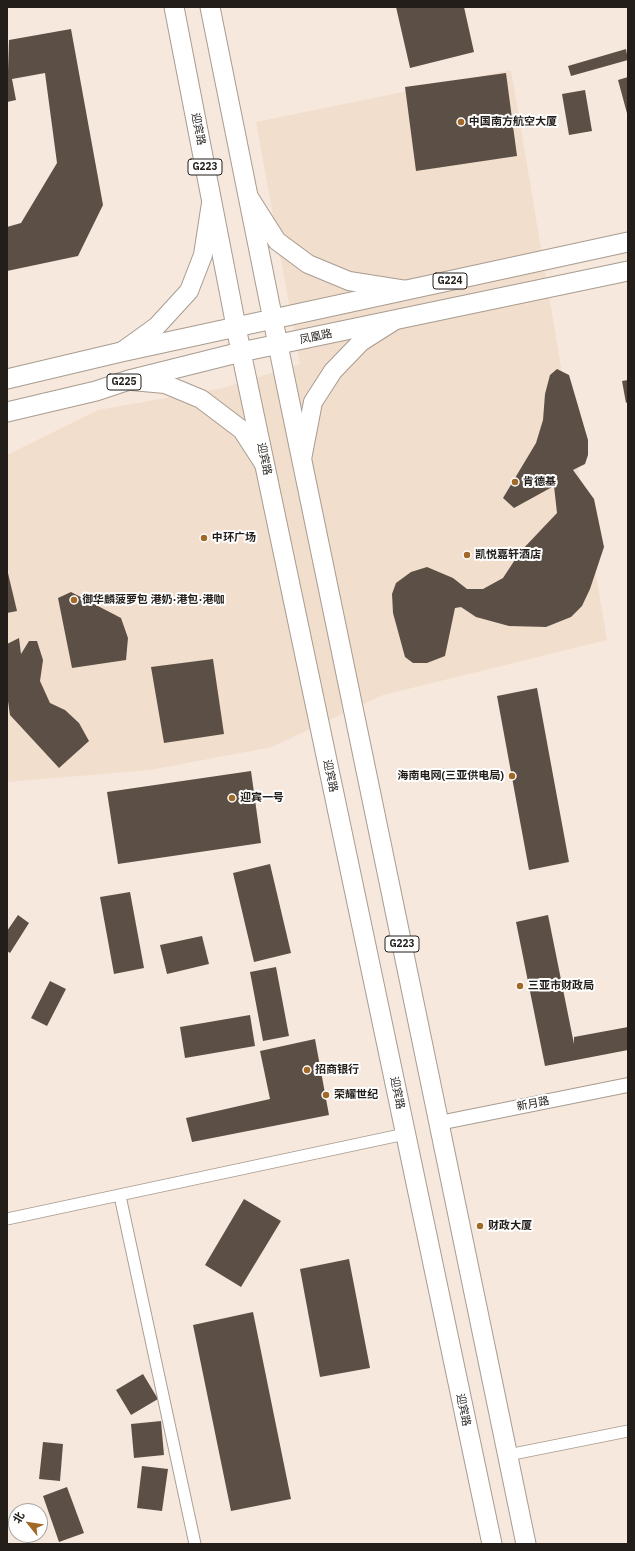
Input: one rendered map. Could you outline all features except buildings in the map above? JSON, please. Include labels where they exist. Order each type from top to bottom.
[{"type":"highway","name":"迎宾路","points":[[174,7],[236,328],[492,1544]]},
{"type":"highway","name":"G223","points":[[210,7],[278,345],[526,1544]]},
{"type":"highway","name":"G224","points":[[273,320],[628,242]]},
{"type":"highway","name":"凤凰路","points":[[7,412],[96,391],[129,380],[241,352],[628,271]]},
{"type":"highway","points":[[7,379],[120,352],[273,320]]},
{"type":"main road","points":[[248,194],[277,242],[308,264],[349,281],[408,290]]},
{"type":"main road","points":[[120,352],[157,326],[189,291],[204,255],[211,198]]},
{"type":"main road","points":[[302,460],[314,402],[333,371],[360,342],[396,320]]},
{"type":"main road","points":[[129,380],[165,384],[201,399],[242,430],[265,465]]},
{"type":"street","name":"新月路","points":[[439,1123],[628,1085]]},
{"type":"street","points":[[7,1219],[405,1134]]},
{"type":"street","points":[[120,1196],[196,1544]]},
{"type":"street","points":[[508,1455],[628,1430]]},
{"type":"shaded area","points":[[511,70],[607,640],[383,695],[272,747],[150,770],[7,782],[7,455],[98,410],[223,388],[300,364],[256,122]]},
{"type":"place","name":"中国南方航空大厦","points":[[461,122]]},
{"type":"place","name":"肯德基","points":[[515,482]]},
{"type":"place","name":"中环广场","points":[[204,538]]},
{"type":"place","name":"凯悦嘉轩酒店","points":[[467,555]]},
{"type":"place","name":"御华麟菠萝包 港奶·港包·港咖","points":[[74,600]]},
{"type":"place","name":"海南电网(三亚供电局)","points":[[512,776]]},
{"type":"place","name":"迎宾一号","points":[[232,798]]},
{"type":"place","name":"三亚市财政局","points":[[520,986]]},
{"type":"place","name":"招商银行","points":[[307,1070]]},
{"type":"place","name":"荣耀世纪","points":[[326,1095]]},
{"type":"place","name":"财政大厦","points":[[480,1226]]}]
